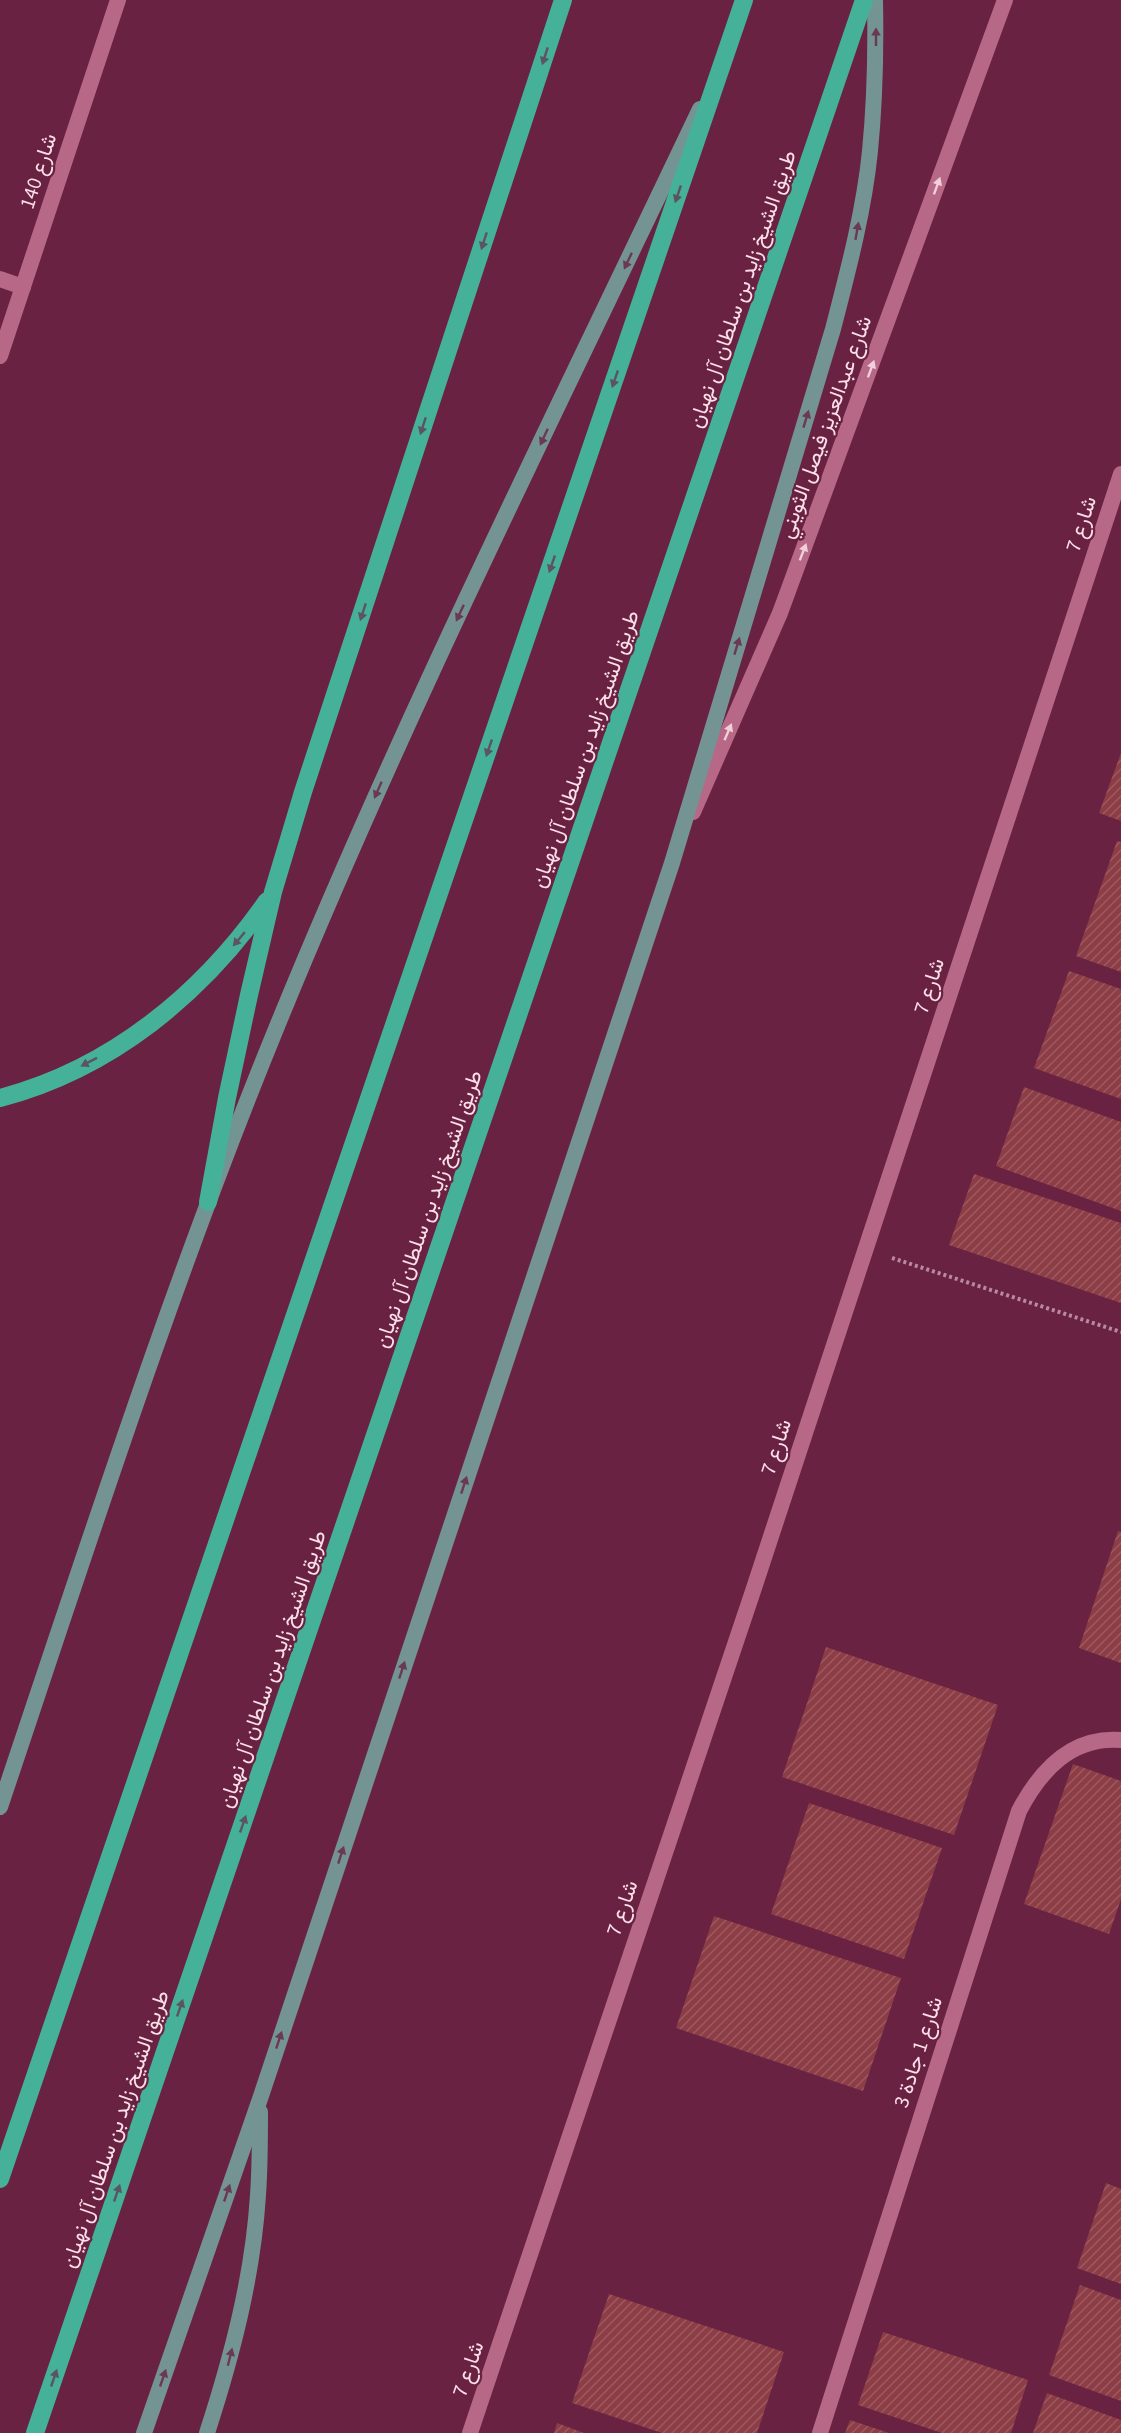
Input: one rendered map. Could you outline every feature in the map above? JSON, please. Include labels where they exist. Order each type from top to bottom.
[{"type":"highway","points":[[208,1202],[227,1098],[273,892],[303,792],[563,0]]},
{"type":"highway","points":[[0,2179],[744,0]]},
{"type":"highway","name":"طريق الشيخ زايد بن سلطان آل نهيان","points":[[35,2433],[864,0]]},
{"type":"highway","points":[[0,1098],[60,1077],[143,1030],[215,967],[246,931],[273,892]]},
{"type":"main road","points":[[144,2433],[261,2096],[672,863],[833,329],[855,239],[870,152],[876,59],[875,0]]},
{"type":"main road","points":[[0,1808],[145,1377],[208,1202],[286,1005],[394,752],[725,57]]},
{"type":"main road","points":[[207,2433],[229,2361],[251,2256],[258,2195],[261,2096]]},
{"type":"street","name":"شارع 140","points":[[0,356],[118,0]]},
{"type":"street","name":"شارع عبدالعزيز فيصل الثويني","points":[[672,863],[780,613],[1005,0]]},
{"type":"street","points":[[0,279],[23,286]]},
{"type":"street","name":"شارع 7","points":[[470,2433],[866,1249],[1121,474]]},
{"type":"street","name":"شارع 1 جادة 3","points":[[820,2433],[1019,1811],[1034,1784],[1054,1761],[1081,1746],[1110,1739],[1121,1740]]},
{"type":"path","points":[[866,1249],[1121,1332]]},
{"type":"building","points":[[1121,753],[1121,821],[1099,813]]},
{"type":"building","points":[[1117,841],[1121,842],[1121,972],[1076,956]]},
{"type":"building","points":[[1069,971],[1121,989],[1121,1099],[1034,1068]]},
{"type":"building","points":[[1024,1087],[1121,1122],[1121,1211],[996,1166]]},
{"type":"building","points":[[974,1174],[1121,1223],[1121,1303],[949,1245]]},
{"type":"building","points":[[1118,1531],[1121,1532],[1121,1663],[1079,1648]]},
{"type":"building","points":[[826,1647],[998,1705],[954,1835],[782,1777]]},
{"type":"building","points":[[1073,1764],[1121,1781],[1121,1899],[1109,1934],[1024,1904]]},
{"type":"building","points":[[809,1803],[942,1848],[904,1959],[771,1914]]},
{"type":"building","points":[[714,1916],[901,1978],[863,2091],[676,2028]]},
{"type":"building","points":[[1106,2183],[1121,2189],[1121,2284],[1077,2268]]},
{"type":"building","points":[[1080,2285],[1121,2300],[1121,2401],[1049,2375]]},
{"type":"building","points":[[609,2294],[784,2352],[757,2433],[662,2433],[572,2403]]},
{"type":"building","points":[[883,2332],[1028,2380],[1011,2433],[942,2433],[858,2405]]},
{"type":"building","points":[[1047,2393],[1121,2420],[1121,2433],[1033,2433]]},
{"type":"building","points":[[850,2420],[889,2433],[845,2433]]},
{"type":"building","points":[[557,2423],[584,2433],[554,2433]]}]
